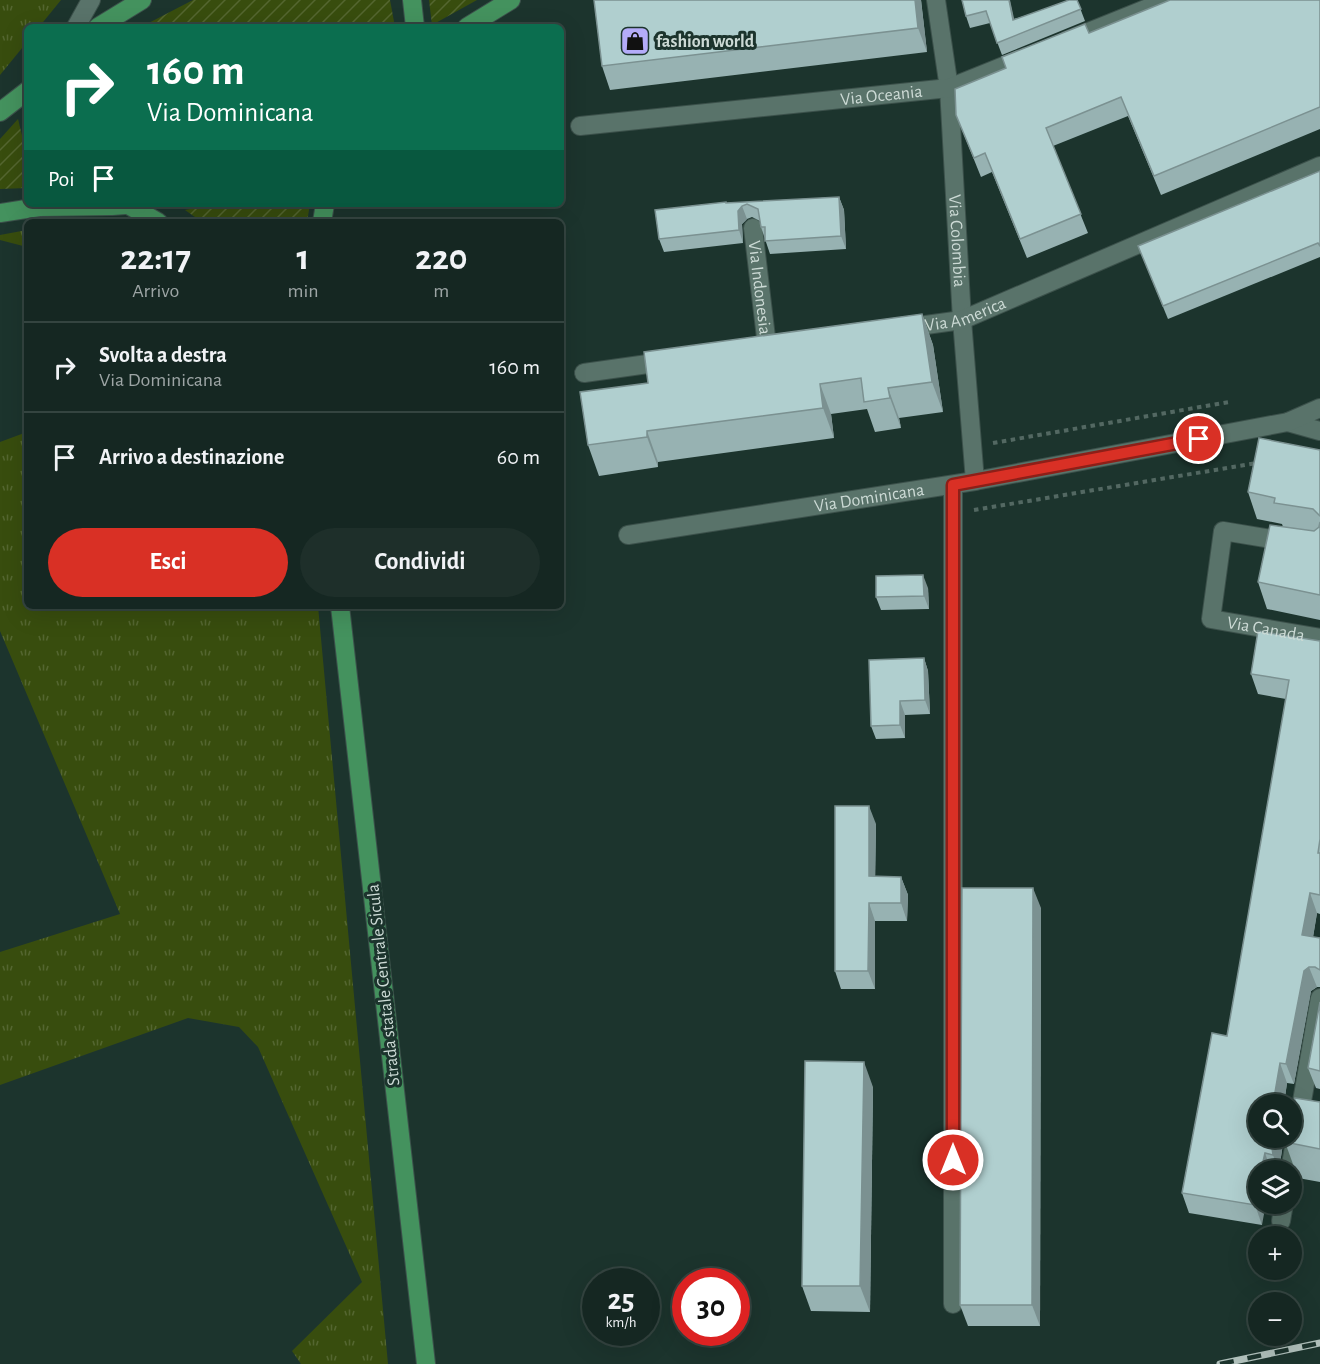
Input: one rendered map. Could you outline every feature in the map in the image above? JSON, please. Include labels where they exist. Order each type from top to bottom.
[{"type":"main road","points":[[103,24],[142,0]]},
{"type":"main road","points":[[412,0],[415,24]]},
{"type":"main road","points":[[472,24],[511,0]]},
{"type":"main road","points":[[0,112],[24,93]]},
{"type":"main road","points":[[0,213],[39,207]]},
{"type":"main road","points":[[126,207],[152,219]]},
{"type":"main road","name":"Strada statale Centrale Sicula","points":[[340,609],[426,1364]]},
{"type":"street","points":[[78,24],[91,0]]},
{"type":"street","name":"Via Colombia","points":[[936,0],[949,88],[962,320],[975,481]]},
{"type":"street","name":"Via Oceania","points":[[580,126],[949,88],[1168,0]]},
{"type":"street","name":"Via America","points":[[882,331],[962,320],[1320,166]]},
{"type":"street","name":"Via Indonesia","points":[[744,350],[773,346],[753,228]]},
{"type":"street","points":[[584,373],[687,358]]},
{"type":"street","name":"Via Dominicana","points":[[628,536],[975,481],[1288,422],[1320,408]]},
{"type":"street","points":[[1288,422],[1320,431]]},
{"type":"street","points":[[953,485],[953,1304]]},
{"type":"street","name":"Via Canada","points":[[1320,548],[1223,531],[1212,619],[1320,638]]},
{"type":"street","points":[[1292,1160],[1320,998]]},
{"type":"path","points":[[972,446],[1229,402]]},
{"type":"path","points":[[953,514],[1264,462]]},
{"type":"green space","points":[[0,0],[61,0],[41,24],[24,24],[24,46],[0,75]]},
{"type":"green space","points":[[193,0],[390,0],[394,24],[147,24]]},
{"type":"green space","points":[[429,0],[477,0],[434,24],[432,24]]},
{"type":"green space","points":[[18,119],[24,144],[24,188],[0,189],[0,139]]},
{"type":"green space","points":[[201,207],[310,207],[308,219],[198,219],[185,210]]},
{"type":"green space","points":[[24,231],[24,246],[0,240],[0,235]]},
{"type":"green space","points":[[24,433],[24,609],[318,609],[388,1364],[301,1364],[292,1351],[362,1282],[258,1047],[239,1027],[188,1018],[0,1085],[0,952],[120,914],[0,631],[0,442]]},
{"type":"building","points":[[594,0],[915,0],[918,28],[602,66]]},
{"type":"building","points":[[962,0],[1009,0],[1013,20],[1069,0],[1077,0],[1081,9],[997,43],[986,11],[966,16]]},
{"type":"building","points":[[1170,0],[1320,0],[1320,107],[1154,176],[1121,97],[1046,128],[1081,214],[1020,239],[985,153],[974,158],[956,115],[955,89],[1006,68],[1002,57],[1085,24],[1089,33]]},
{"type":"building","points":[[1320,171],[1320,246],[1318,243],[1163,306],[1138,246]]},
{"type":"building","points":[[839,197],[841,236],[765,241],[765,227],[761,227],[758,209],[747,204],[738,211],[739,230],[659,239],[655,210],[726,202]]},
{"type":"building","points":[[922,314],[932,382],[888,388],[890,398],[864,402],[861,378],[820,384],[823,408],[647,431],[647,437],[588,445],[580,392],[648,383],[644,352]]},
{"type":"building","points":[[1259,438],[1320,450],[1320,516],[1313,509],[1274,503],[1275,498],[1248,492]]},
{"type":"building","points":[[1320,522],[1320,595],[1258,582],[1270,525],[1314,531],[1319,527]]},
{"type":"building","points":[[923,575],[924,596],[876,597],[876,576]]},
{"type":"building","points":[[1258,631],[1320,641],[1320,839],[1318,853],[1320,853],[1320,895],[1310,893],[1302,935],[1320,938],[1320,970],[1309,967],[1304,971],[1286,1064],[1280,1063],[1275,1094],[1248,1094],[1248,1148],[1272,1148],[1273,1155],[1265,1153],[1263,1160],[1248,1160],[1248,1204],[1182,1193],[1212,1033],[1227,1036],[1289,680],[1251,674]]},
{"type":"building","points":[[924,658],[925,700],[900,701],[900,725],[871,726],[869,660]]},
{"type":"building","points":[[835,806],[869,806],[869,876],[901,877],[901,903],[869,903],[868,971],[835,971]]},
{"type":"building","points":[[962,888],[1033,888],[1032,1305],[960,1305]]},
{"type":"building","points":[[1320,1002],[1320,1071],[1308,1068]]},
{"type":"building","points":[[805,1061],[864,1062],[860,1286],[802,1286]]},
{"type":"building","points":[[1302,1099],[1320,1102],[1320,1149],[1302,1145]]},
{"type":"railway","points":[[1220,1364],[1320,1343]]},
{"type":"place","name":"fashion world","points":[[635,41]]},
{"type":"route","points":[[953,1160],[953,485],[1199,439]]}]
